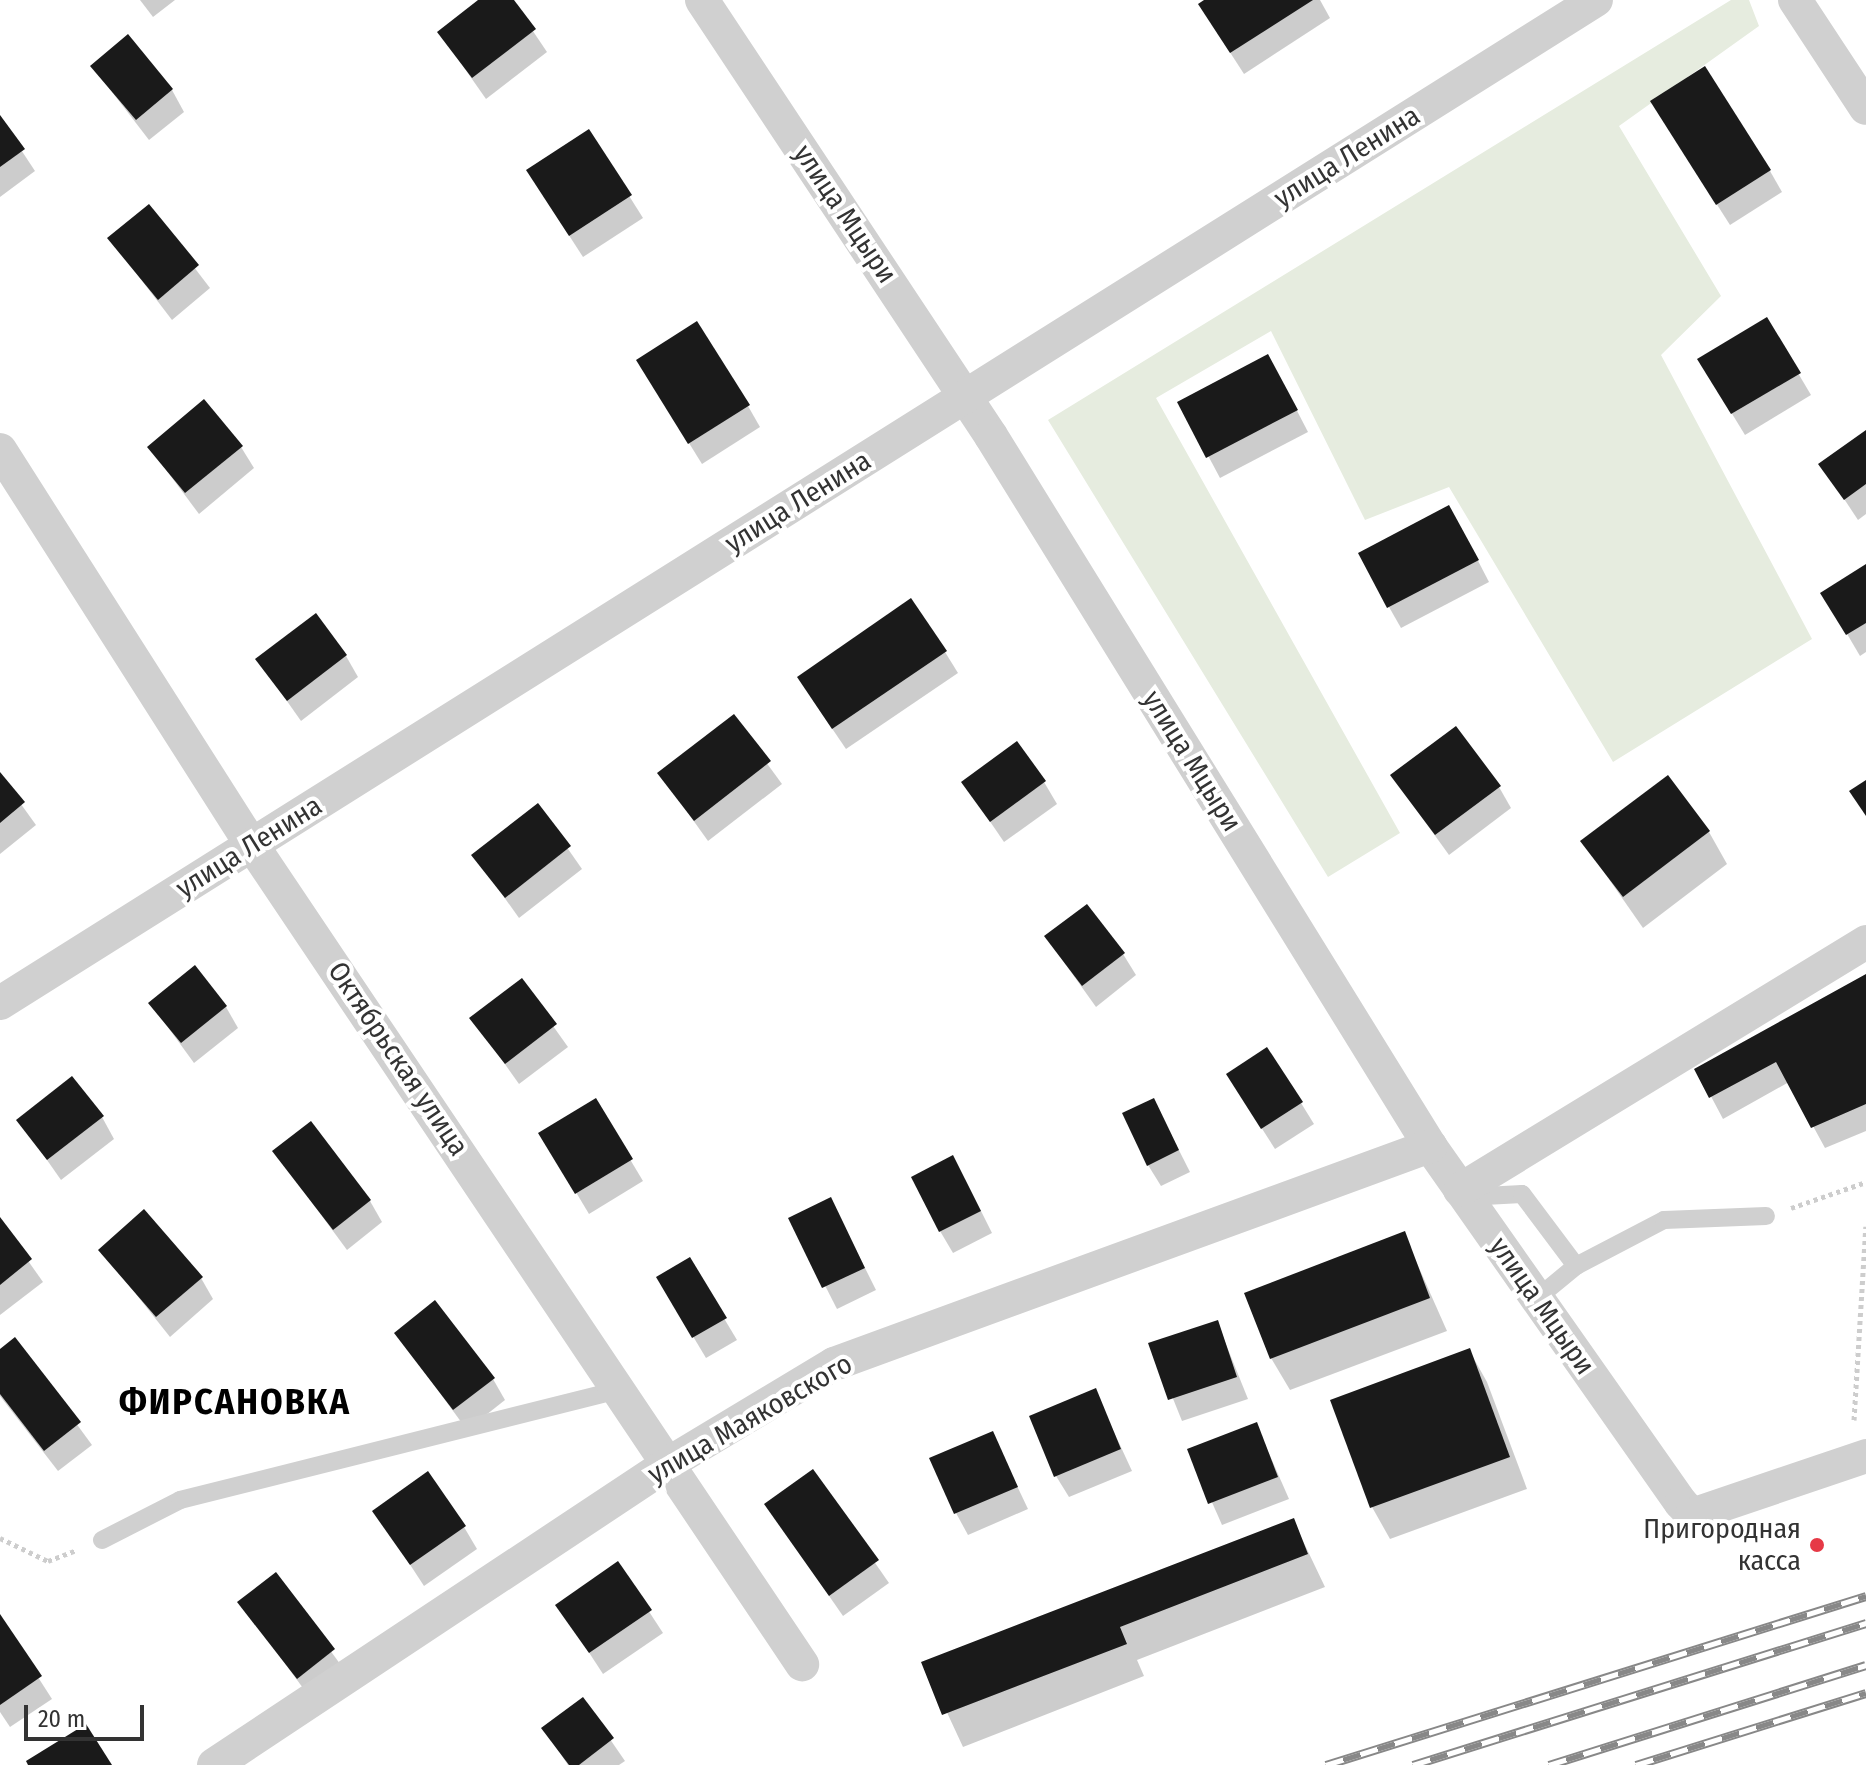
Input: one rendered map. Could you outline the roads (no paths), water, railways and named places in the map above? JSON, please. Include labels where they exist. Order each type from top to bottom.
[{"type":"street","name":"улица Мцыри","points":[[702,0],[965,397],[1430,1146],[1692,1515],[1859,1459]]},
{"type":"street","name":"улица Ленина","points":[[0,1003],[1596,0]]},
{"type":"street","points":[[1795,0],[1866,108]]},
{"type":"street","name":"Октябрьская улица","points":[[0,450],[252,845],[671,1462],[802,1664]]},
{"type":"street","points":[[1463,1194],[1866,942]]},
{"type":"street","name":"улица Маяковского","points":[[214,1765],[671,1462],[834,1364],[1430,1146]]},
{"type":"lane","points":[[1463,1194],[1522,1194],[1576,1266]]},
{"type":"lane","points":[[1536,1299],[1576,1266],[1664,1220],[1766,1216]]},
{"type":"lane","points":[[102,1540],[180,1500],[621,1389]]},
{"type":"railway","points":[[1326,1765],[1866,1596]]},
{"type":"railway","points":[[1413,1765],[1866,1623]]},
{"type":"railway","points":[[1549,1765],[1866,1665]]},
{"type":"railway","points":[[1636,1765],[1866,1693]]},
{"type":"place","name":"Пригородная касса","points":[[1817,1545]]},
{"type":"district","name":"ФИРСАНОВКА","points":[[235,1403]]}]
